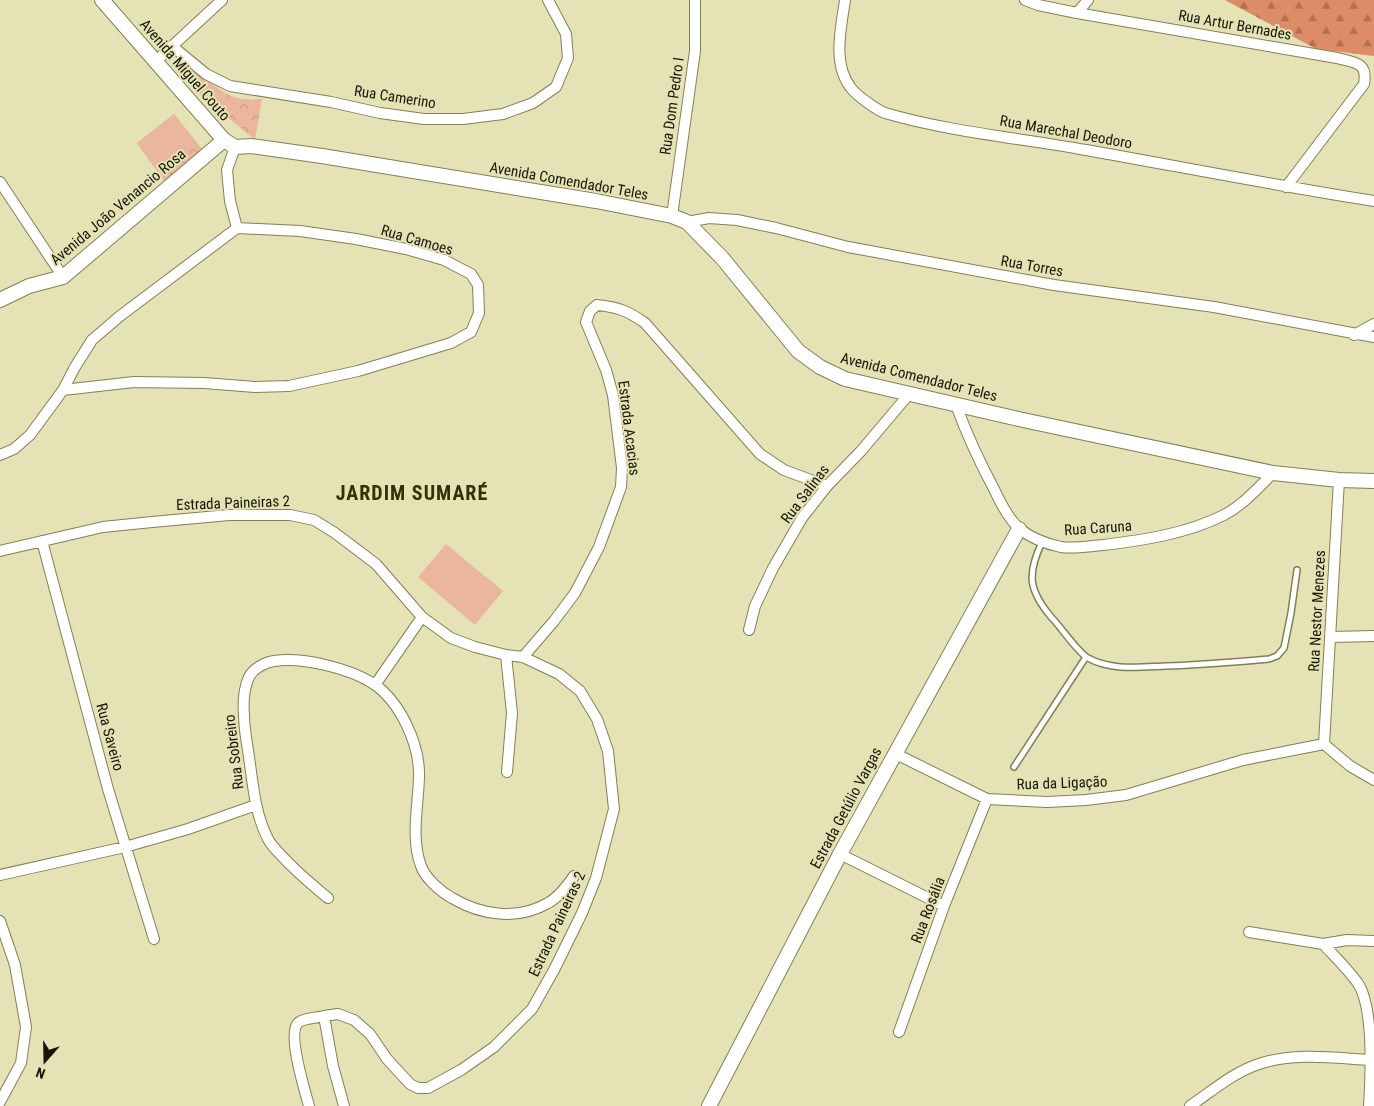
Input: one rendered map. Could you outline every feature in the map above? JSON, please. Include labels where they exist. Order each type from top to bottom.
[{"type":"main road","name":"Avenida Miguel Couto","points":[[102,0],[229,143]]},
{"type":"main road","name":"Avenida Comendador Teles","points":[[229,143],[322,156],[596,201],[672,216],[687,222],[723,258],[798,351],[820,367],[845,379],[1273,474],[1374,481]]},
{"type":"main road","name":"Avenida João Venancio Rosa","points":[[0,300],[29,286],[63,277],[229,143]]},
{"type":"main road","name":"Estrada Getúlio Vargas","points":[[709,1106],[894,753],[1019,529]]},
{"type":"street","points":[[156,61],[222,0]]},
{"type":"street","name":"Rua Camerino","points":[[172,46],[206,74],[230,86],[415,118],[463,119],[503,114],[533,103],[556,87],[568,58],[566,34],[548,0]]},
{"type":"street","name":"Rua Dom Pedro I","points":[[672,216],[695,51],[695,0]]},
{"type":"street","name":"Rua Marechal Deodoro","points":[[845,0],[839,44],[843,72],[851,88],[882,112],[982,134],[1085,150],[1286,188],[1374,201]]},
{"type":"street","name":"Rua Artur Bernades","points":[[1025,0],[1038,5],[1077,13],[1337,58],[1357,63],[1364,68],[1366,73],[1364,84],[1286,188]]},
{"type":"street","points":[[1077,13],[1088,0]]},
{"type":"street","points":[[0,455],[14,449],[30,435],[63,390],[92,340],[120,316],[237,228],[230,201],[227,170],[229,143]]},
{"type":"street","points":[[0,182],[63,277]]},
{"type":"street","name":"Rua Torres","points":[[687,222],[709,218],[737,220],[848,247],[1054,285],[1214,307],[1298,322],[1354,335],[1374,337]]},
{"type":"street","name":"Rua Camoes","points":[[63,390],[134,382],[204,383],[256,387],[289,386],[358,371],[451,343],[470,332],[479,313],[478,286],[470,274],[444,260],[406,249],[300,230],[237,228]]},
{"type":"street","name":"Estrada Acacias","points":[[523,656],[554,621],[575,593],[599,547],[621,487],[622,468],[613,395],[606,370],[586,322],[590,311],[597,305],[615,307],[630,312],[645,323],[745,438],[771,463],[784,470],[827,486]]},
{"type":"street","points":[[1354,335],[1374,324]]},
{"type":"street","name":"Rua Salinas","points":[[749,630],[754,606],[773,568],[802,518],[827,486],[910,393]]},
{"type":"street","name":"Rua Caruna","points":[[956,405],[967,436],[1003,508],[1019,529],[1042,542],[1062,547],[1083,547],[1144,540],[1199,526],[1242,504],[1273,474]]},
{"type":"street","name":"Rua Nestor Menezes","points":[[1324,744],[1339,480]]},
{"type":"street","name":"Estrada Paineiras 2","points":[[0,551],[103,527],[152,522],[229,515],[290,515],[314,520],[336,533],[376,564],[422,617],[451,638],[474,647],[506,655],[523,656],[559,674],[580,692],[598,719],[608,751],[613,780],[614,809],[596,878],[582,913],[532,1009],[494,1047],[461,1070],[428,1088],[418,1088],[410,1084],[387,1059],[370,1034],[354,1020],[338,1014],[301,1021],[294,1029],[294,1045],[309,1106]]},
{"type":"street","name":"Rua Saveiro","points":[[42,541],[125,847],[154,939]]},
{"type":"street","points":[[375,685],[422,617]]},
{"type":"street","points":[[1331,637],[1374,636]]},
{"type":"street","points":[[506,655],[512,713],[507,772]]},
{"type":"street","name":"Rua Sobreiro","points":[[0,875],[125,847],[188,829],[256,805],[244,714],[245,689],[250,675],[258,666],[273,661],[313,662],[354,673],[375,685],[396,706],[415,743],[419,774],[416,843],[421,867],[440,891],[462,904],[482,912],[503,915],[529,911],[547,904],[558,895],[574,876]]},
{"type":"street","points":[[1324,744],[1350,766],[1374,780]]},
{"type":"street","name":"Rua da Ligação","points":[[894,753],[987,799],[1046,802],[1126,795],[1243,760],[1324,744]]},
{"type":"street","name":"Rua Rosália","points":[[899,1032],[944,906],[987,799]]},
{"type":"street","points":[[256,805],[260,823],[268,842],[297,874],[328,898]]},
{"type":"street","points":[[840,854],[944,906]]},
{"type":"street","points":[[0,920],[15,965],[26,1027],[22,1064],[0,1102]]},
{"type":"street","points":[[1249,932],[1323,944],[1347,940],[1374,941]]},
{"type":"street","points":[[1323,944],[1359,985],[1366,999],[1369,1011],[1369,1106]]},
{"type":"street","points":[[324,1016],[332,1066],[344,1106]]},
{"type":"street","points":[[1190,1106],[1230,1079],[1258,1064],[1291,1057],[1370,1060]]},
{"type":"lane","points":[[1042,542],[1033,562],[1032,585],[1048,613],[1086,657],[1108,665],[1130,668],[1212,665],[1269,659],[1277,656],[1284,648],[1297,570]]},
{"type":"lane","points":[[1014,766],[1086,657]]},
{"type":"green space","points":[[1225,0],[1374,0],[1374,56],[1316,49]]},
{"type":"green space","points":[[180,61],[217,88],[233,97],[262,99],[255,140],[203,97],[174,67],[175,63]]},
{"type":"green space","points":[[174,114],[203,150],[165,182],[137,143]]},
{"type":"green space","points":[[174,114],[193,138],[154,167],[137,143]]},
{"type":"green space","points":[[446,544],[503,591],[475,625],[418,577]]},
{"type":"district","name":"JARDIM SUMARÉ","points":[[412,493]]}]
